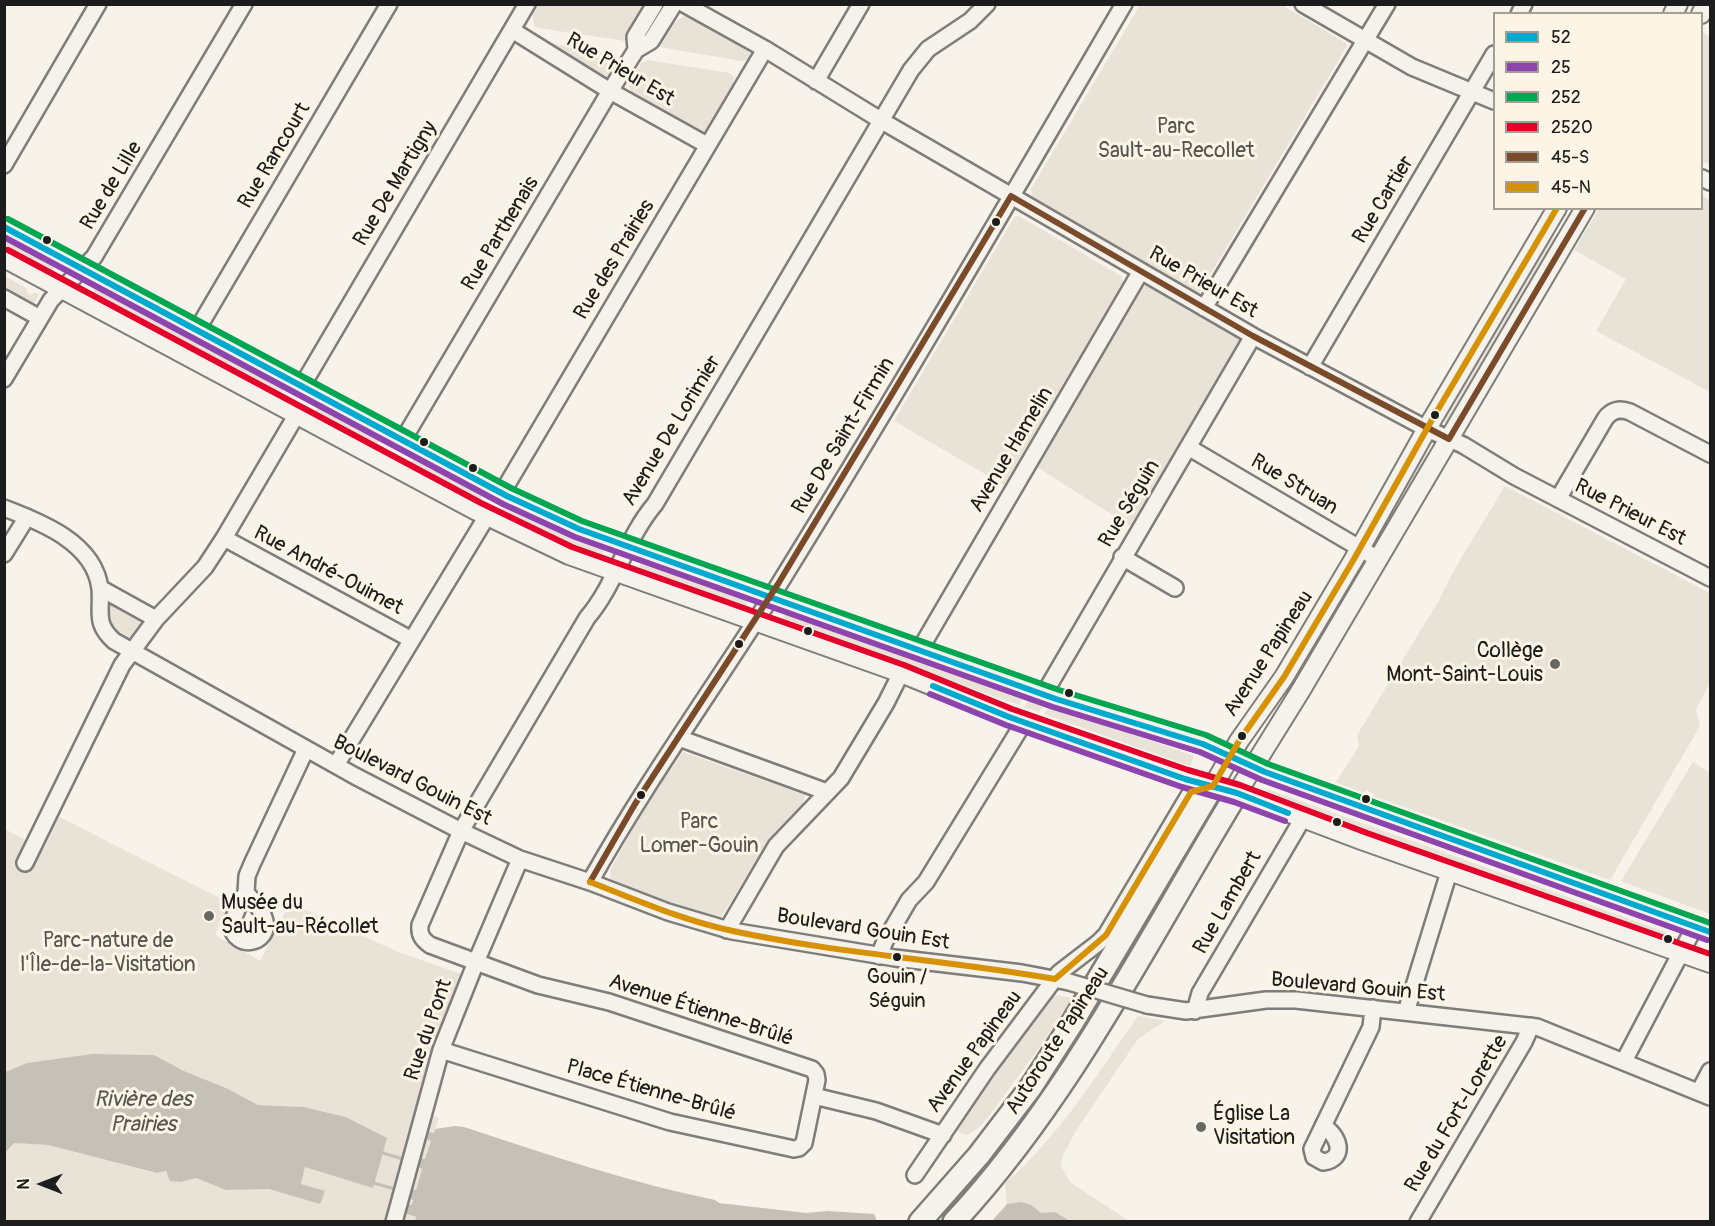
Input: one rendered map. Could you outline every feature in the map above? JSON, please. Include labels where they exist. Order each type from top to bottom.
[{"type":"highway","name":"Autoroute Papineau","points":[[920,1221],[993,1139],[1045,1066],[1213,786]]},
{"type":"highway","name":"Autoroute Papineau","points":[[954,1221],[1018,1146],[1063,1083],[1237,793]]},
{"type":"main road","name":"Avenue Papineau","points":[[1213,786],[1284,677],[1556,210]]},
{"type":"main road","name":"Avenue Papineau","points":[[1237,793],[1585,210]]},
{"type":"main road","points":[[4,227],[556,520],[919,651],[1044,694],[1203,744],[1253,767],[1703,929]]},
{"type":"main road","points":[[4,258],[487,516],[560,551],[616,573],[901,673],[1024,722],[1185,778],[1237,793],[1449,872],[1710,963]]},
{"type":"street","points":[[4,165],[98,4]]},
{"type":"street","name":"Rue de Lille","points":[[4,379],[51,300],[94,257],[244,4]]},
{"type":"street","name":"Rue Rancourt","points":[[197,330],[389,4]]},
{"type":"street","name":"Rue De Martigny","points":[[302,386],[527,4]]},
{"type":"street","name":"Rue Parthenais","points":[[636,50],[635,37],[655,4]]},
{"type":"street","name":"Rue Parthenais","points":[[403,440],[610,90],[636,50],[651,41],[674,4]]},
{"type":"street","name":"Rue Prieur Est","points":[[684,4],[765,49],[882,121],[1253,336],[1710,578]]},
{"type":"street","points":[[816,81],[861,4]]},
{"type":"street","name":"Avenue De Lorimier","points":[[423,940],[419,931],[420,925],[461,831],[587,618],[598,605],[627,547],[911,70],[928,49],[970,21],[987,4]]},
{"type":"street","name":"Rue De Saint-Firmin","points":[[590,882],[635,804],[770,598],[1124,4]]},
{"type":"street","points":[[1303,4],[1423,73],[1493,101]]},
{"type":"street","points":[[1204,308],[1387,4]]},
{"type":"street","name":"Rue Prieur Est","points":[[512,30],[707,146]]},
{"type":"street","name":"Rue des Prairies","points":[[502,493],[765,49]]},
{"type":"street","name":"Rue Cartier","points":[[1310,366],[1493,56]]},
{"type":"street","name":"Avenue Hamelin","points":[[919,651],[1141,271]]},
{"type":"street","points":[[4,298],[40,318]]},
{"type":"street","name":"Rue Séguin","points":[[1044,694],[1122,556],[1253,336]]},
{"type":"street","points":[[1558,499],[1605,419],[1617,410],[1630,412],[1710,454]]},
{"type":"street","points":[[25,863],[122,665],[156,619],[205,567],[297,414]]},
{"type":"street","name":"Rue Struan","points":[[1188,447],[1378,559]]},
{"type":"street","name":"Boulevard Gouin Est","points":[[4,508],[58,532],[78,548],[92,567],[100,588],[99,610],[103,628],[114,640],[131,652],[306,749],[461,831],[520,859],[590,882],[668,912],[727,930],[879,956],[1022,973],[1062,981],[1172,1010],[1195,1011],[1276,1000],[1373,1008],[1531,1026],[1705,1095]]},
{"type":"street","points":[[336,765],[487,516]]},
{"type":"street","points":[[4,554],[27,517]]},
{"type":"street","name":"Rue André-Ouimet","points":[[224,538],[412,640]]},
{"type":"street","points":[[1122,556],[1175,588]]},
{"type":"street","points":[[100,588],[156,619]]},
{"type":"street","points":[[727,930],[776,846],[841,778],[886,703],[901,673]]},
{"type":"street","points":[[879,956],[909,900],[926,882],[1024,722]]},
{"type":"street","points":[[679,738],[827,792]]},
{"type":"street","points":[[246,893],[249,870],[306,749]]},
{"type":"street","name":"Avenue Papineau","points":[[915,1175],[987,1069],[1062,981],[1063,969],[1106,935],[1191,792],[1213,786]]},
{"type":"street","name":"Rue Lambert","points":[[1195,1011],[1200,993],[1303,818]]},
{"type":"street","name":"Rue du Pont","points":[[394,1221],[441,1050],[520,859]]},
{"type":"street","points":[[1406,1012],[1449,872]]},
{"type":"street","points":[[1624,1061],[1682,953],[1703,929]]},
{"type":"street","name":"Avenue Étienne-Brûlé","points":[[423,940],[538,985],[609,1002],[812,1069],[817,1077],[814,1096]]},
{"type":"street","points":[[1323,1126],[1371,1027],[1373,1008]]},
{"type":"street","name":"Rue du Fort-Lorette","points":[[1418,1221],[1524,1042],[1531,1026]]},
{"type":"street","name":"Place Étienne-Brûlé","points":[[441,1050],[670,1122],[794,1149],[802,1146],[806,1137],[814,1096]]},
{"type":"street","points":[[1705,1095],[1710,1071]]},
{"type":"street","points":[[814,1096],[876,1111],[943,1135]]},
{"type":"shaded area","points":[[1703,33],[1710,37],[1710,165],[1703,162]]},
{"type":"shaded area","points":[[1703,196],[1710,200],[1710,392],[1596,331],[1626,279],[1574,250],[1598,210],[1703,210]]},
{"type":"shaded area","points":[[1141,271],[1253,336],[1138,531],[1029,462]]},
{"type":"shaded area","name":"Collège Mont-Saint-Louis","points":[[1505,486],[1710,593],[1710,683],[1696,710],[1700,726],[1610,880],[1373,796],[1374,794],[1366,790],[1364,793],[1336,782],[1359,746],[1357,735]]},
{"type":"green space","points":[[539,5],[642,6],[625,41],[534,26],[532,10]]},
{"type":"green space","name":"Parc Sault-au-Recollet","points":[[1140,5],[1282,5],[1346,43],[1347,46],[1198,295],[1032,196],[1031,189]]},
{"type":"green space","points":[[688,15],[746,47],[750,54],[747,60],[741,61],[660,47],[658,44],[667,30],[679,19]]},
{"type":"green space","points":[[547,43],[610,53],[616,55],[619,65],[615,74],[607,78],[549,47]]},
{"type":"green space","points":[[648,60],[729,73],[734,77],[733,84],[703,135],[631,92],[629,86],[641,63]]},
{"type":"green space","points":[[1015,216],[1019,216],[1121,276],[1123,282],[1004,485],[894,421]]},
{"type":"green space","points":[[1551,234],[1559,239],[1449,425],[1441,420]]},
{"type":"green space","points":[[4,237],[56,264],[51,273],[5,248]]},
{"type":"green space","points":[[5,276],[28,289],[26,292],[39,295],[33,305],[5,289]]},
{"type":"green space","points":[[97,286],[285,387],[280,396],[92,295]]},
{"type":"green space","points":[[319,405],[381,438],[376,446],[314,414]]},
{"type":"green space","points":[[1423,453],[1430,457],[1381,539],[1379,538]]},
{"type":"green space","points":[[415,456],[484,493],[479,502],[410,464]]},
{"type":"green space","points":[[505,504],[541,522],[605,548],[601,558],[500,512]]},
{"type":"green space","points":[[1532,516],[1678,593],[1631,683],[1485,605]]},
{"type":"green space","points":[[642,561],[748,599],[745,609],[638,571]]},
{"type":"green space","points":[[107,601],[140,617],[141,623],[130,637],[122,640],[108,628]]},
{"type":"green space","points":[[786,612],[1024,696],[1019,705],[782,622]]},
{"type":"green space","points":[[1030,698],[1044,703],[1039,712],[1024,707]]},
{"type":"green space","points":[[1050,705],[1194,756],[1190,766],[1044,714]]},
{"type":"green space","name":"Parc Lomer-Gouin","points":[[683,752],[805,795],[803,804],[771,836],[720,919],[616,885],[610,877],[611,869],[647,803]]},
{"type":"green space","points":[[1693,762],[1710,773],[1710,914],[1621,881]]},
{"type":"green space","points":[[1267,789],[1666,932],[1666,934],[1447,860],[1266,793]]},
{"type":"green space","name":"Parc-nature de l'Île-de-la-Visitation","points":[[59,817],[230,903],[215,935],[260,961],[290,903],[401,953],[464,975],[441,1030],[423,1088],[438,1093],[433,1116],[439,1118],[434,1133],[426,1131],[431,1141],[425,1160],[418,1158],[416,1166],[422,1169],[416,1190],[410,1189],[412,1202],[404,1213],[416,1218],[415,1221],[5,1221],[4,1153],[14,1143],[48,1145],[156,1173],[166,1171],[181,1182],[196,1178],[226,1190],[269,1189],[293,1195],[301,1184],[305,1167],[386,1138],[346,1117],[304,1107],[258,1105],[154,1055],[92,1054],[27,1063],[5,1072],[5,829],[43,850]]},
{"type":"green space","points":[[1055,995],[1073,998],[992,1112],[978,1128],[967,1135],[954,1130],[1050,996],[1052,998]]},
{"type":"green space","points":[[1138,1016],[1165,1021],[1138,1039],[1077,1129],[1062,1157],[1061,1166],[1071,1183],[1129,1221],[1070,1221],[1055,1212],[1041,1213],[1022,1203],[1007,1204],[1005,1183],[1024,1166],[1060,1126]]},
{"type":"water","name":"Rivière des Prairies","points":[[92,1054],[154,1055],[258,1105],[304,1107],[346,1117],[387,1138],[373,1188],[305,1167],[301,1184],[325,1191],[320,1204],[269,1189],[226,1190],[196,1178],[181,1182],[170,1181],[166,1171],[157,1173],[48,1145],[14,1143],[5,1153],[5,1072],[27,1063]]},
{"type":"water","points":[[455,1126],[620,1177],[715,1200],[719,1203],[806,1213],[828,1211],[874,1214],[876,1222],[415,1222],[416,1217],[403,1213],[406,1204],[411,1205],[413,1200],[407,1198],[410,1189],[416,1190],[422,1169],[416,1166],[418,1158],[425,1159],[431,1141],[423,1138],[425,1131],[434,1133],[435,1129]]},
{"type":"water","points":[[1021,1202],[1031,1205],[1041,1213],[1055,1212],[1070,1221],[992,1221],[1007,1204]]},
{"type":"waterway","points":[[383,1153],[406,1160]]},
{"type":"waterway","points":[[374,1183],[398,1190]]},
{"type":"transit line","name":"45-S","points":[[590,882],[635,804],[778,584],[1011,196],[1253,336],[1449,439],[1584,210]]},
{"type":"transit line","name":"45-N","points":[[590,882],[679,916],[733,931],[813,946],[1055,979],[1106,935],[1191,792],[1213,786],[1239,741],[1284,677],[1556,210]]},
{"type":"transit line","name":"252","points":[[8,219],[511,488],[582,521],[1059,690],[1206,735],[1268,764],[1710,923]]},
{"type":"transit line","name":"52","points":[[4,227],[507,496],[579,529],[1056,699],[1203,744],[1265,772],[1710,932]]},
{"type":"transit line","name":"25","points":[[4,237],[503,504],[575,537],[1053,707],[1200,752],[1262,780],[1707,940]]},
{"type":"transit line","name":"252O","points":[[8,250],[481,503],[572,547],[904,665],[1012,709],[1188,770],[1240,785],[1367,833],[1710,954]]},
{"type":"transit line","name":"52","points":[[933,686],[1009,717],[1185,779],[1237,793],[1288,813]]},
{"type":"transit line","name":"25","points":[[930,694],[1006,725],[1285,821]]},
{"type":"place","name":"Collège Mont-Saint-Louis","points":[[1555,664]]},
{"type":"place","name":"Musée du Sault-au-Récollet","points":[[209,916]]},
{"type":"place","name":"Gouin / Séguin","points":[[897,957]]},
{"type":"place","name":"Église La Visitation","points":[[1201,1127]]}]
